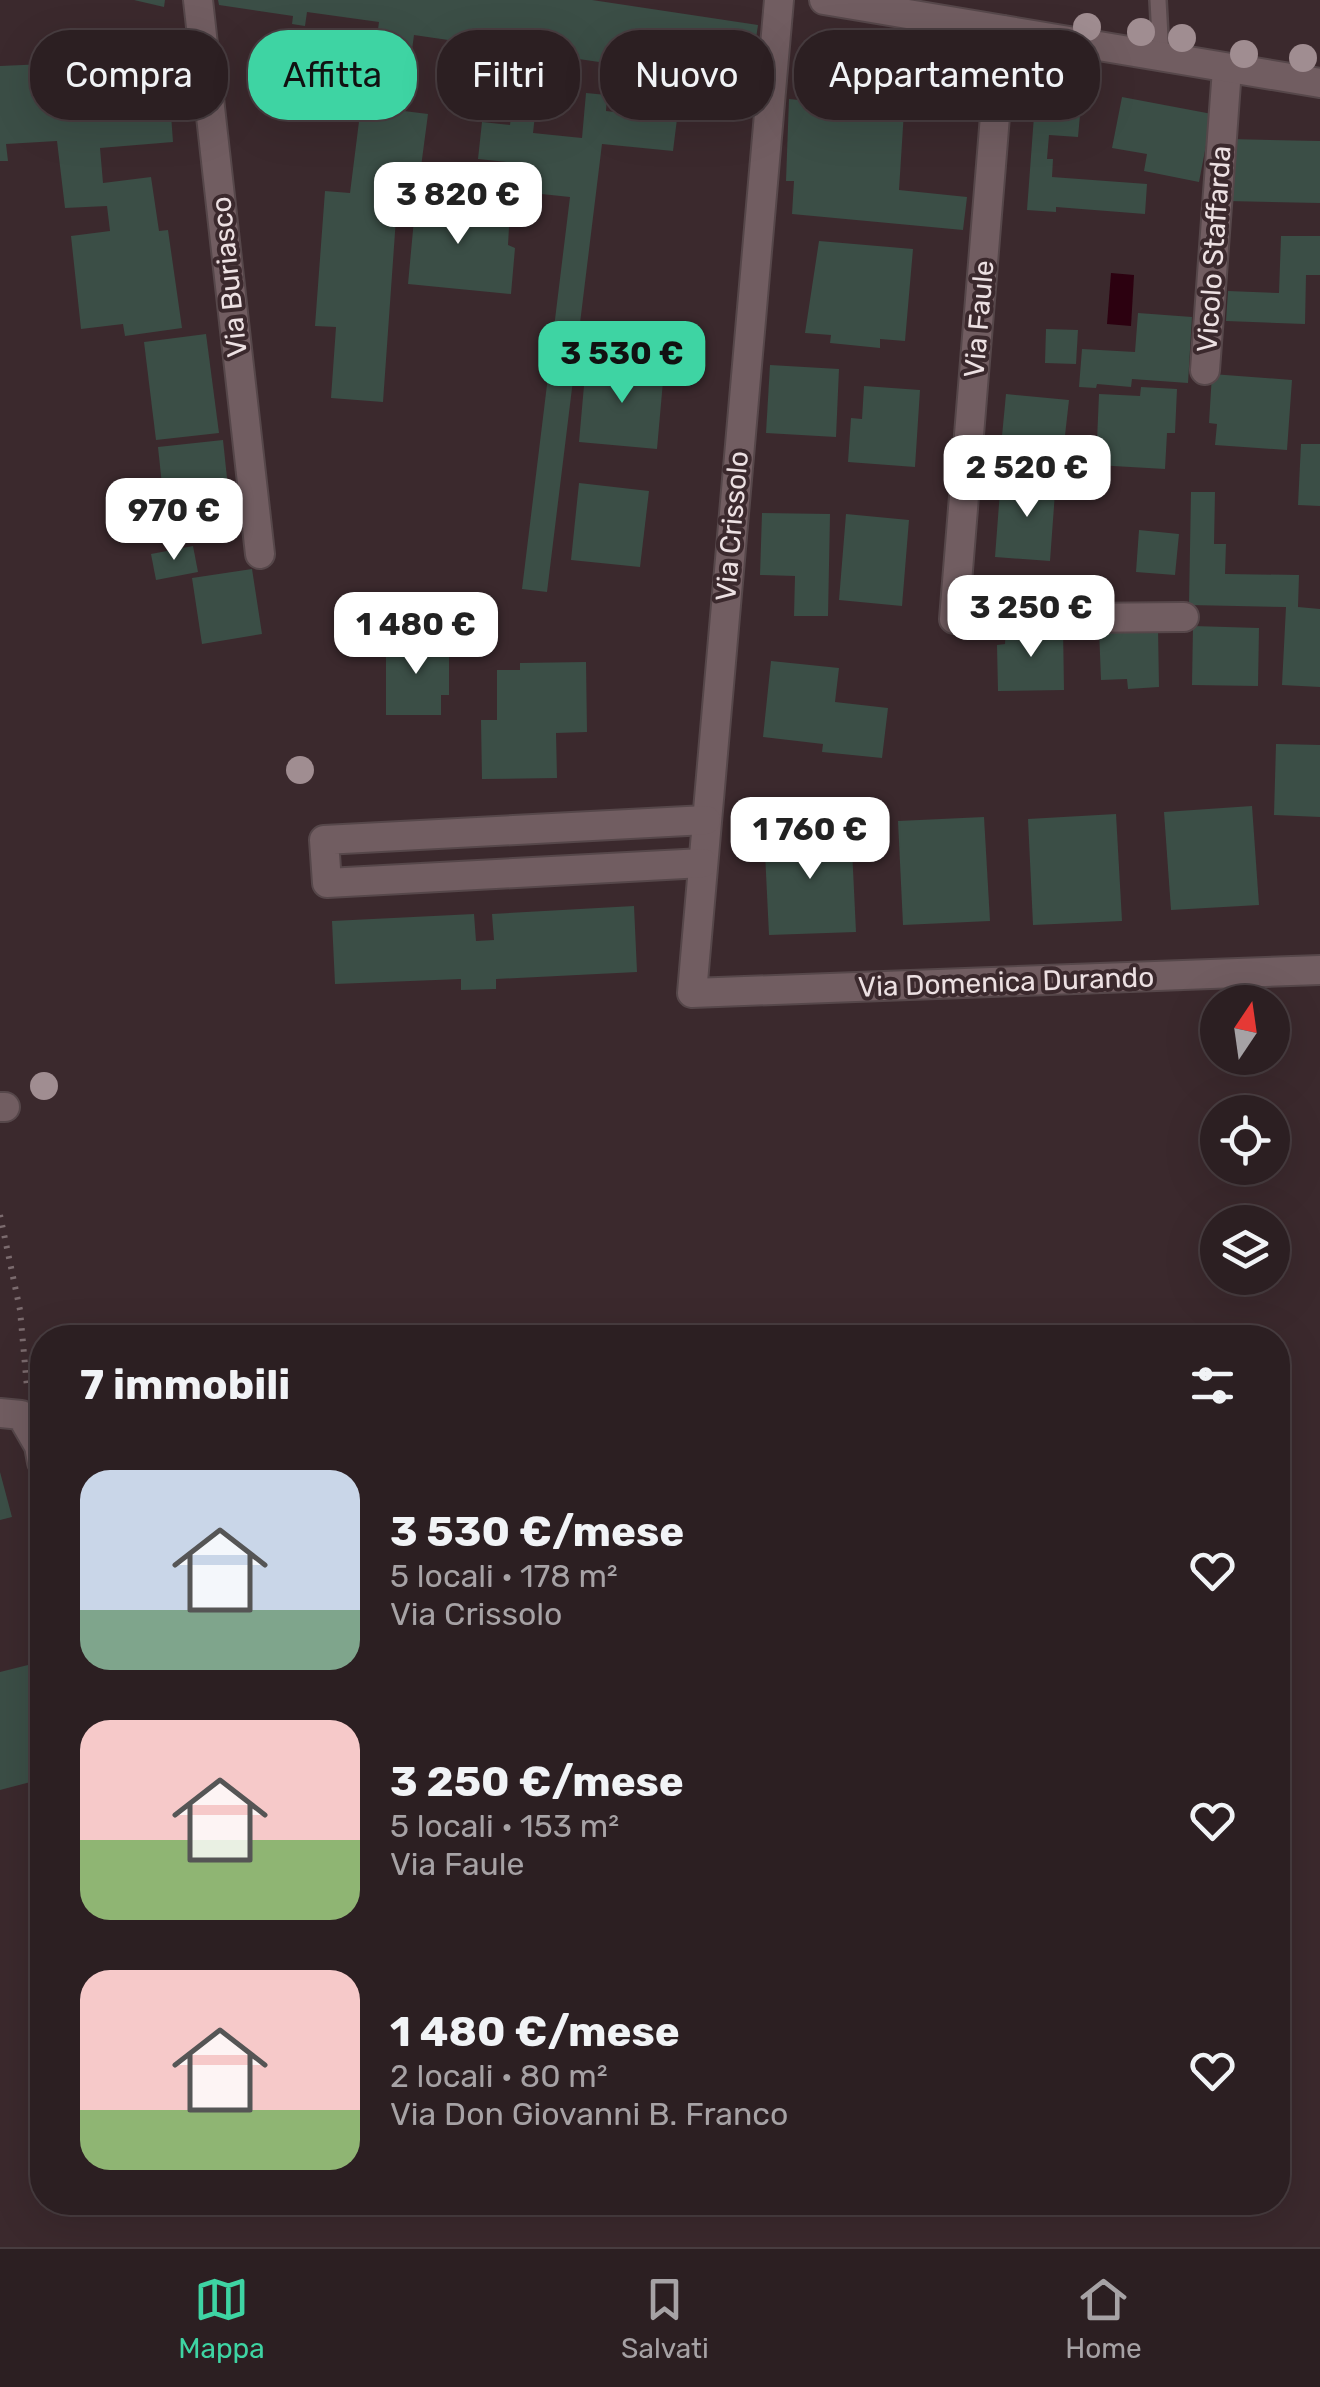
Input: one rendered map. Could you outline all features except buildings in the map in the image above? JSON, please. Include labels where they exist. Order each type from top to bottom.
[{"type":"street","name":"Via Buriasco","points":[[198,0],[260,554]]},
{"type":"street","name":"Via Crissolo","points":[[692,993],[779,0]]},
{"type":"street","points":[[824,0],[1002,30]]},
{"type":"street","points":[[1100,46],[1320,83]]},
{"type":"street","name":"Vicolo Staffarda","points":[[1205,370],[1227,69]]},
{"type":"street","name":"Via Faule","points":[[995,120],[954,619],[1184,617]]},
{"type":"street","points":[[702,863],[327,883],[324,840],[706,820]]},
{"type":"street","name":"Via Domenica Durando","points":[[692,993],[1320,970]]},
{"type":"street","points":[[0,1414],[21,1415],[30,1430]]},
{"type":"lane","points":[[1158,0],[1162,56]]},
{"type":"path","points":[[0,1215],[20,1310],[30,1394]]},
{"type":"shaded area","points":[[1111,273],[1134,275],[1131,326],[1107,324]]}]
